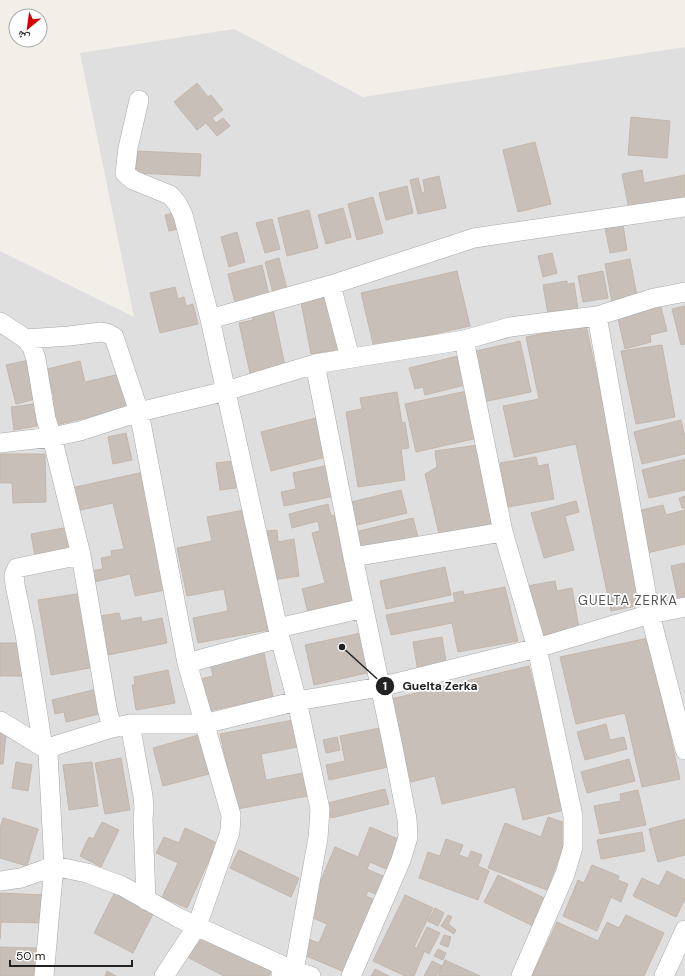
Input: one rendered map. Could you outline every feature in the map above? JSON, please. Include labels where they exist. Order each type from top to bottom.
[{"type":"street","points":[[0,881],[21,878],[54,866],[87,873],[122,886],[179,918],[295,974],[318,838],[320,810],[298,702],[279,633],[210,319],[183,215],[177,203],[170,195],[133,180],[125,173],[128,148],[139,100]]},
{"type":"street","points":[[210,319],[331,285],[474,238],[685,207]]},
{"type":"street","points":[[331,285],[350,358]]},
{"type":"street","points":[[0,443],[52,437],[80,431],[139,412],[226,391],[315,364],[464,340],[510,327],[597,316],[654,298],[685,292]]},
{"type":"street","points":[[597,316],[650,614],[685,750]]},
{"type":"street","points":[[0,322],[26,339],[32,347],[36,359],[46,419],[52,437],[81,555],[107,708],[121,726],[143,796],[144,808],[142,819],[146,900]]},
{"type":"street","points":[[26,339],[101,332],[107,333],[114,338],[139,412],[187,663],[231,815],[230,832],[197,926],[164,976]]},
{"type":"street","points":[[464,340],[503,532],[537,648],[573,816],[573,848],[565,874],[521,976]]},
{"type":"street","points":[[315,364],[407,820],[408,837],[401,860],[351,976]]},
{"type":"street","points":[[353,557],[503,532]]},
{"type":"street","points":[[44,976],[54,866],[48,753],[45,748],[25,634],[14,585],[14,575],[17,568],[81,555]]},
{"type":"street","points":[[0,721],[45,748],[121,726],[204,724],[298,702],[380,687],[537,648],[650,614],[685,607]]},
{"type":"street","points":[[187,663],[279,633],[364,608]]},
{"type":"street","points":[[664,976],[685,930]]},
{"type":"shaded area","name":"GUELTA ZERKA","points":[[234,29],[363,97],[685,47],[685,976],[0,976],[0,251],[134,317],[80,53]]},
{"type":"building","points":[[197,83],[208,97],[211,95],[223,110],[212,118],[216,123],[223,118],[230,126],[217,136],[206,123],[197,130],[174,102]]},
{"type":"building","points":[[631,117],[670,121],[667,158],[628,155]]},
{"type":"building","points":[[535,142],[551,204],[518,212],[503,150]]},
{"type":"building","points":[[137,151],[201,154],[200,176],[136,173]]},
{"type":"building","points":[[642,170],[644,183],[685,175],[685,199],[629,209],[622,174]]},
{"type":"building","points":[[439,176],[446,208],[418,214],[410,180],[418,178],[422,193],[425,192],[423,180]]},
{"type":"building","points":[[407,186],[413,213],[386,220],[379,193]]},
{"type":"building","points":[[373,197],[383,233],[357,240],[348,204]]},
{"type":"building","points":[[343,208],[351,237],[326,244],[318,215]]},
{"type":"building","points":[[309,210],[318,248],[287,256],[278,218]]},
{"type":"building","points":[[178,212],[182,228],[169,231],[165,215]]},
{"type":"building","points":[[272,219],[280,249],[265,253],[256,223]]},
{"type":"building","points":[[623,225],[627,250],[610,253],[605,228]]},
{"type":"building","points":[[237,232],[245,262],[229,267],[221,237]]},
{"type":"building","points":[[552,253],[557,273],[543,277],[538,256]]},
{"type":"building","points":[[279,258],[287,289],[273,293],[265,262]]},
{"type":"building","points":[[630,259],[637,296],[612,302],[605,264]]},
{"type":"building","points":[[262,265],[269,295],[235,303],[228,274]]},
{"type":"building","points":[[457,271],[470,326],[416,338],[375,352],[361,293]]},
{"type":"building","points":[[603,271],[608,298],[583,302],[578,276]]},
{"type":"building","points":[[567,281],[567,284],[574,283],[578,309],[548,314],[543,285]]},
{"type":"building","points":[[175,287],[178,299],[184,297],[186,306],[193,304],[198,324],[160,333],[150,293]]},
{"type":"building","points":[[331,297],[341,349],[311,354],[301,302]]},
{"type":"building","points":[[659,299],[667,331],[650,335],[651,342],[625,349],[618,319],[640,313],[638,304]]},
{"type":"building","points":[[685,306],[685,344],[681,345],[672,309]]},
{"type":"building","points":[[273,309],[286,371],[251,378],[239,323],[253,320],[252,313]]},
{"type":"building","points":[[586,325],[646,604],[611,611],[576,444],[514,457],[503,406],[539,399],[526,337]]},
{"type":"building","points":[[520,341],[531,392],[483,402],[472,352]]},
{"type":"building","points":[[662,345],[675,417],[636,424],[621,351]]},
{"type":"building","points":[[458,356],[465,385],[425,395],[423,387],[415,389],[409,368]]},
{"type":"building","points":[[29,360],[39,398],[16,404],[6,365]]},
{"type":"building","points":[[80,361],[85,382],[120,374],[128,408],[56,425],[50,399],[54,398],[47,369]]},
{"type":"building","points":[[467,391],[478,438],[416,452],[405,404]]},
{"type":"building","points":[[397,392],[402,423],[405,422],[409,448],[401,449],[405,480],[358,487],[346,412],[362,409],[360,398]]},
{"type":"building","points":[[34,404],[37,426],[14,430],[11,407]]},
{"type":"building","points":[[316,418],[326,457],[271,471],[261,432]]},
{"type":"building","points":[[681,420],[685,437],[685,454],[642,464],[634,432]]},
{"type":"building","points":[[126,433],[132,460],[113,464],[108,437]]},
{"type":"building","points":[[478,445],[497,527],[440,538],[425,474],[437,467],[435,451]]},
{"type":"building","points":[[0,454],[45,454],[46,502],[13,503],[12,483],[0,483]]},
{"type":"building","points":[[536,457],[538,466],[548,464],[554,499],[508,507],[500,463]]},
{"type":"building","points":[[685,459],[685,490],[649,498],[642,470]]},
{"type":"building","points":[[233,461],[236,488],[220,490],[216,463]]},
{"type":"building","points":[[333,464],[340,495],[284,506],[281,492],[296,489],[293,473]]},
{"type":"building","points":[[144,472],[170,589],[135,596],[130,574],[94,582],[91,571],[103,569],[101,558],[112,556],[111,551],[124,549],[113,503],[76,511],[71,488]]},
{"type":"building","points":[[401,490],[407,513],[357,525],[351,502]]},
{"type":"building","points":[[685,496],[685,508],[682,508],[679,498]]},
{"type":"building","points":[[576,501],[579,512],[565,516],[574,550],[544,558],[531,513]]},
{"type":"building","points":[[328,504],[331,516],[339,514],[362,603],[309,616],[302,589],[325,583],[312,533],[320,531],[318,521],[292,528],[289,514]]},
{"type":"building","points":[[663,505],[666,515],[685,510],[685,544],[647,553],[637,511]]},
{"type":"building","points":[[244,510],[268,630],[198,643],[193,618],[228,611],[224,589],[187,596],[177,548],[212,541],[207,517]]},
{"type":"building","points":[[413,518],[419,541],[361,555],[355,532]]},
{"type":"building","points":[[69,527],[73,550],[35,556],[31,534]]},
{"type":"building","points":[[277,530],[278,542],[294,539],[299,576],[272,580],[267,531]]},
{"type":"building","points":[[685,563],[685,599],[678,600],[671,566]]},
{"type":"building","points":[[445,567],[451,595],[386,609],[380,581]]},
{"type":"building","points":[[555,581],[557,591],[572,588],[579,628],[536,636],[527,586]]},
{"type":"building","points":[[505,587],[518,641],[458,652],[452,623],[391,635],[386,615],[455,602],[453,593],[463,591],[464,595]]},
{"type":"building","points":[[83,593],[95,667],[51,675],[38,600]]},
{"type":"building","points":[[119,613],[121,621],[141,617],[142,622],[162,618],[167,643],[108,655],[100,616]]},
{"type":"building","points":[[361,633],[371,672],[314,685],[305,645]]},
{"type":"building","points":[[442,637],[447,667],[418,672],[413,642]]},
{"type":"building","points":[[648,638],[680,779],[642,787],[625,713],[576,724],[560,657]]},
{"type":"building","points":[[0,643],[25,643],[26,676],[0,676]]},
{"type":"building","points":[[263,648],[273,697],[204,712],[197,680],[213,676],[209,660]]},
{"type":"building","points":[[529,666],[564,810],[523,820],[515,787],[442,804],[435,776],[411,782],[391,699]]},
{"type":"building","points":[[168,670],[175,703],[136,710],[132,685],[135,685],[134,677]]},
{"type":"building","points":[[97,689],[103,713],[66,722],[64,712],[55,714],[52,700]]},
{"type":"building","points":[[293,720],[298,747],[261,754],[266,780],[303,773],[308,796],[237,809],[220,734]]},
{"type":"building","points":[[606,724],[610,740],[624,737],[627,749],[585,760],[577,732]]},
{"type":"building","points":[[380,728],[388,767],[329,780],[326,765],[345,761],[340,736]]},
{"type":"building","points":[[0,733],[6,734],[3,764],[0,764]]},
{"type":"building","points":[[202,734],[213,773],[163,786],[153,748]]},
{"type":"building","points":[[337,737],[340,750],[326,753],[323,740]]},
{"type":"building","points":[[121,758],[130,810],[105,814],[95,763]]},
{"type":"building","points":[[629,759],[635,781],[587,793],[581,772]]},
{"type":"building","points":[[16,762],[32,765],[28,791],[12,788]]},
{"type":"building","points":[[92,762],[98,806],[69,810],[63,765]]},
{"type":"building","points":[[385,789],[389,804],[331,818],[328,803]]},
{"type":"building","points":[[638,790],[646,825],[600,834],[594,806],[621,801],[620,794]]},
{"type":"building","points":[[548,817],[571,825],[547,890],[488,868],[505,823],[541,837]]},
{"type":"building","points":[[3,818],[38,829],[27,866],[0,858],[0,828]]},
{"type":"building","points":[[685,819],[685,855],[658,862],[649,829]]},
{"type":"building","points":[[102,822],[119,830],[101,867],[80,856],[89,837],[93,839]]},
{"type":"building","points":[[370,827],[405,842],[393,872],[370,862],[367,869],[385,877],[378,895],[368,891],[366,896],[379,902],[349,974],[302,954],[308,939],[319,943],[327,924],[306,915],[335,847],[358,857]]},
{"type":"building","points":[[185,828],[217,843],[187,908],[162,897],[178,863],[156,853],[164,837],[179,843]]},
{"type":"building","points":[[642,832],[645,851],[601,859],[597,840]]},
{"type":"building","points":[[446,839],[463,845],[459,855],[468,858],[471,851],[482,855],[478,866],[489,871],[478,900],[419,878],[428,852],[440,856]]},
{"type":"building","points":[[239,850],[299,878],[291,897],[230,868]]},
{"type":"building","points":[[592,865],[619,876],[618,880],[628,884],[621,902],[611,897],[597,931],[563,916],[578,880],[584,883]]},
{"type":"building","points":[[667,871],[685,880],[685,899],[676,917],[633,896],[642,878],[659,886]]},
{"type":"building","points":[[498,875],[548,900],[535,927],[484,902]]},
{"type":"building","points":[[115,892],[154,912],[133,953],[94,933]]},
{"type":"building","points":[[0,893],[45,895],[44,923],[1,922],[0,939]]},
{"type":"building","points":[[405,895],[433,908],[414,947],[424,952],[414,976],[405,976],[373,961]]},
{"type":"building","points":[[435,908],[444,913],[438,926],[428,921]]},
{"type":"building","points":[[448,915],[452,917],[448,924],[456,930],[454,934],[441,926]]},
{"type":"building","points":[[626,915],[664,933],[644,976],[532,976],[557,922],[598,941],[607,922],[619,928]]},
{"type":"building","points":[[427,927],[440,933],[429,954],[417,947]]},
{"type":"building","points":[[197,932],[272,970],[269,976],[224,976],[185,956]]},
{"type":"building","points":[[444,935],[451,937],[448,947],[440,944]]},
{"type":"building","points":[[0,947],[36,948],[35,976],[0,976]]},
{"type":"building","points":[[438,949],[446,953],[443,960],[434,956]]},
{"type":"building","points":[[445,960],[480,976],[438,976]]},
{"type":"building","points":[[432,961],[442,966],[436,976],[424,976]]},
{"type":"building","points":[[375,969],[389,976],[371,976]]},
{"type":"building","points":[[107,971],[116,976],[105,976]]},
{"type":"place","name":"Guelta Zerka","points":[[342,647]]},
{"type":"district","name":"GUELTA ZERKA","points":[[628,600]]}]
